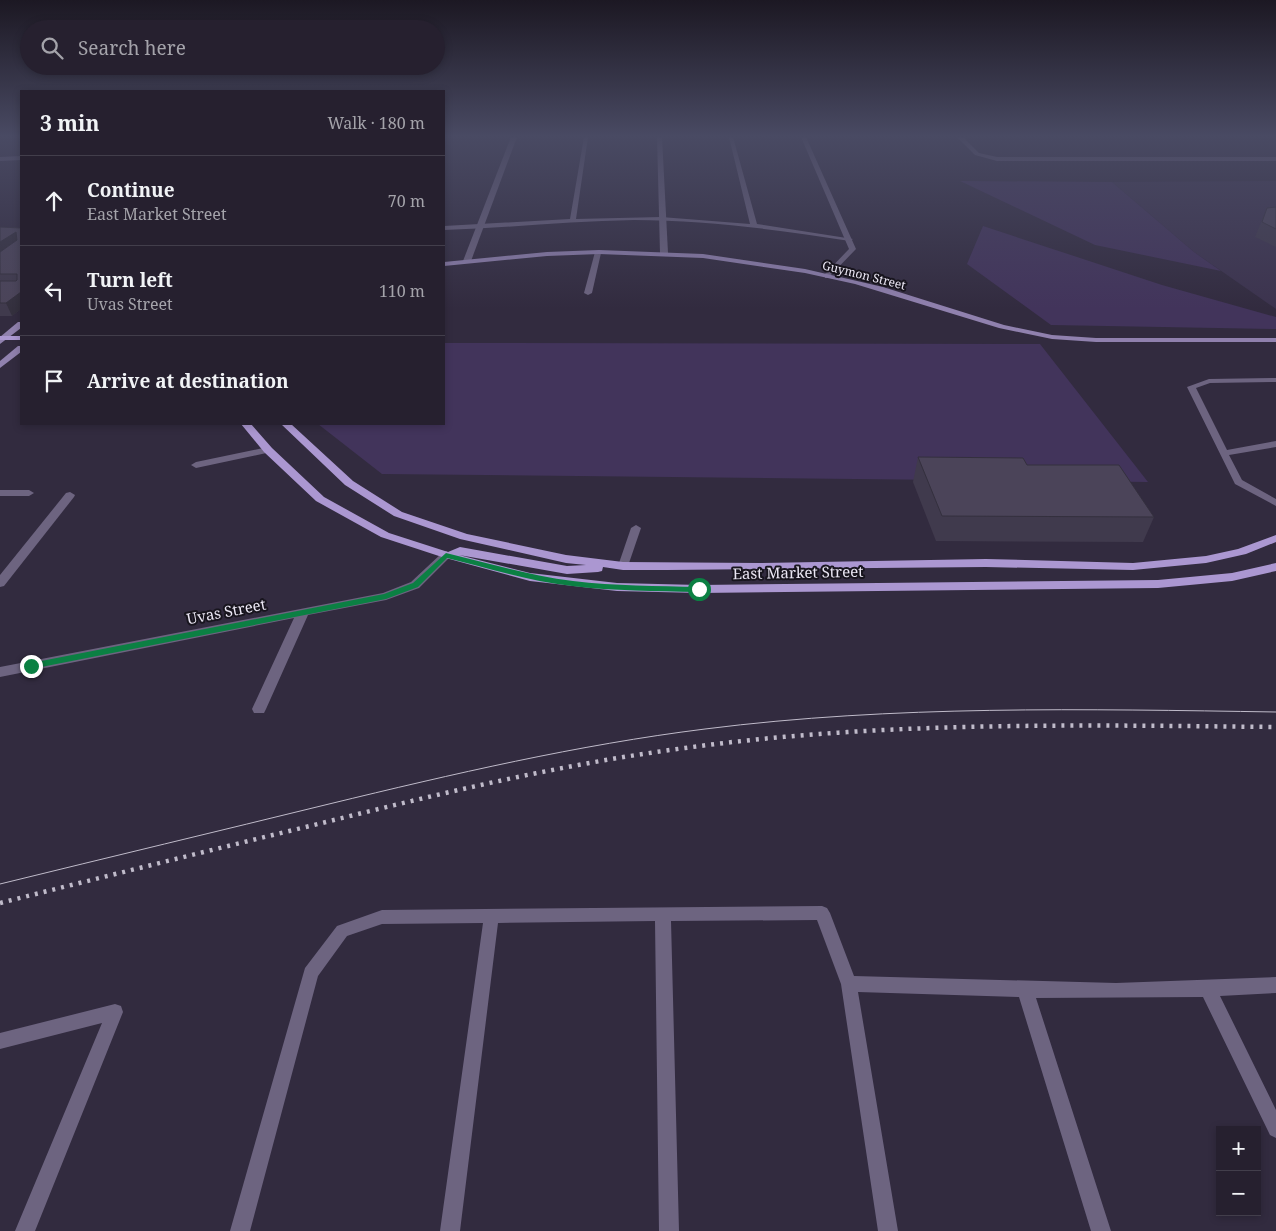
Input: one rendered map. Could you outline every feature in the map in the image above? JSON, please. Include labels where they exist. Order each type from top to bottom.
[{"type":"main road","points":[[1,339],[20,338]]},
{"type":"main road","name":"East Market Street","points":[[247,425],[268,450],[320,499],[385,535],[446,555],[530,576],[571,583],[617,588],[690,589],[1158,584],[1232,576],[1276,567]]},
{"type":"main road","name":"East Market Street","points":[[287,425],[349,483],[398,514],[464,537],[566,558],[623,566],[1020,563],[1137,566],[1180,564],[1218,558],[1261,545],[1276,538]]},
{"type":"main road","points":[[446,555],[460,550],[568,570],[623,566]]},
{"type":"street","points":[[467,261],[492,194]]},
{"type":"street","points":[[661,194],[664,253]]},
{"type":"street","points":[[828,276],[853,249],[829,194]]},
{"type":"street","points":[[588,293],[597,253]]},
{"type":"street","name":"Guymon Street","points":[[445,264],[597,253],[664,253],[771,265],[828,276],[865,285],[980,321],[1053,337],[1111,340],[1276,340]]},
{"type":"street","points":[[1,339],[20,325]]},
{"type":"street","points":[[0,365],[20,349]]},
{"type":"street","points":[[0,583],[70,495]]},
{"type":"street","name":"Uvas Street","points":[[0,672],[386,596],[415,585],[446,555]]},
{"type":"street","points":[[259,709],[303,613]]},
{"type":"lane","points":[[573,219],[577,194]]},
{"type":"lane","points":[[746,194],[754,226]]},
{"type":"lane","points":[[445,228],[573,219],[662,219],[754,226],[850,239]]},
{"type":"lane","points":[[1276,380],[1209,381],[1191,387],[1238,482],[1276,503]]},
{"type":"lane","points":[[1224,454],[1276,444]]},
{"type":"lane","points":[[196,465],[268,450]]},
{"type":"lane","points":[[0,493],[29,493]]},
{"type":"lane","points":[[623,566],[636,528]]},
{"type":"lane","points":[[240,1231],[311,973],[342,931],[382,917],[822,913],[849,984],[888,1231]]},
{"type":"lane","points":[[662,915],[669,1231]]},
{"type":"lane","points":[[450,1231],[491,917]]},
{"type":"lane","points":[[849,984],[1026,990],[1208,990],[1276,984]]},
{"type":"lane","points":[[1026,990],[1101,1231]]},
{"type":"lane","points":[[1208,990],[1276,1130]]},
{"type":"lane","points":[[0,1041],[115,1012],[25,1231]]},
{"type":"shaded area","points":[[988,194],[1127,194],[1194,252],[1221,271],[1095,245]]},
{"type":"shaded area","points":[[1127,194],[1276,194],[1276,309],[1194,252]]},
{"type":"shaded area","points":[[983,226],[1162,285],[1276,317],[1276,329],[1051,325],[967,264]]},
{"type":"shaded area","points":[[445,343],[1040,344],[1148,482],[382,474],[319,425],[445,425]]},
{"type":"building","points":[[1276,207],[1276,229],[1262,222],[1267,208]]},
{"type":"building","points":[[0,227],[20,228],[20,293],[6,303],[0,303],[0,281],[16,281],[17,274],[0,274],[0,252],[17,240],[16,232],[0,242]]},
{"type":"building","points":[[918,457],[1023,458],[1027,465],[1119,465],[1154,517],[942,516]]},
{"type":"tram line","points":[[0,884],[469,771],[610,743],[705,729],[776,721],[918,712],[990,710],[1276,712]]},
{"type":"railway","points":[[0,903],[457,790],[593,762],[685,748],[759,739],[906,729],[1054,726],[1276,727]]},
{"type":"route","points":[[31,666],[386,596],[415,585],[446,555],[530,576],[571,583],[617,588],[699,589]]}]
